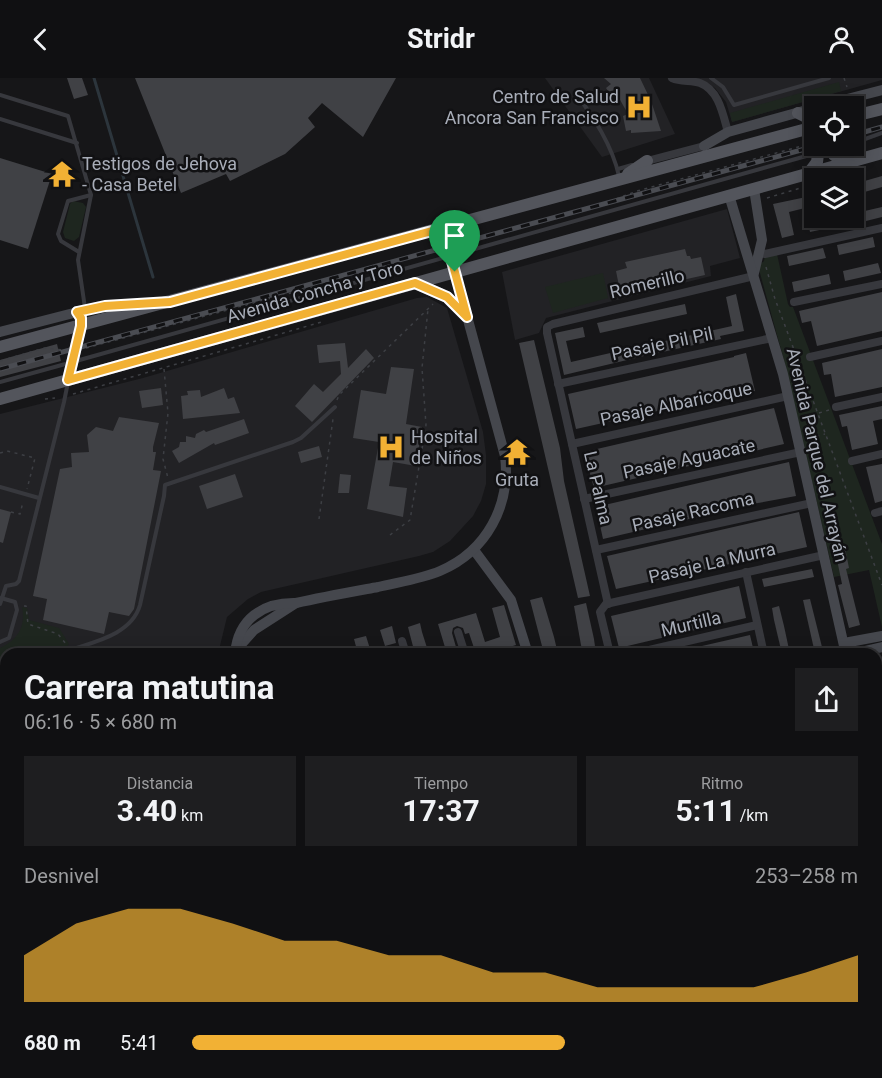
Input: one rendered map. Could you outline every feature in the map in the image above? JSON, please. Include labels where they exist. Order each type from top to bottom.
[{"type":"main road","points":[[864,114],[882,109]]},
{"type":"main road","points":[[798,112],[804,116]]},
{"type":"main road","name":"Avenida Concha y Toro","points":[[0,347],[443,228],[619,174],[804,129]]},
{"type":"main road","points":[[680,160],[704,146]]},
{"type":"main road","name":"Avenida Concha y Toro","points":[[835,168],[882,153]]},
{"type":"main road","points":[[836,156],[846,163]]},
{"type":"main road","points":[[619,174],[647,161]]},
{"type":"main road","name":"Avenida Concha y Toro","points":[[0,399],[729,195],[755,194],[804,181]]},
{"type":"main road","points":[[415,283],[447,297],[467,317]]},
{"type":"main road","points":[[68,380],[81,326],[81,311]]},
{"type":"street","points":[[672,78],[698,82],[712,91],[721,108],[728,132]]},
{"type":"street","points":[[862,96],[882,90]]},
{"type":"street","points":[[704,146],[728,132],[804,110]]},
{"type":"street","points":[[647,161],[680,160]]},
{"type":"street","points":[[753,276],[762,254],[762,235],[755,194]]},
{"type":"street","name":"Avenida Parque del Arrayán","points":[[729,195],[788,396],[845,648]]},
{"type":"street","points":[[236,648],[248,619],[272,606],[428,575],[451,566],[474,550],[500,511],[506,489],[507,467],[503,445],[443,228]]},
{"type":"street","points":[[762,254],[882,228]]},
{"type":"street","name":"Romerillo","points":[[549,326],[753,276]]},
{"type":"street","points":[[794,302],[882,284]]},
{"type":"street","points":[[0,332],[105,306],[170,302]]},
{"type":"street","name":"La Palma","points":[[549,326],[547,333],[558,384],[584,499],[599,550],[608,604],[602,607],[600,612],[609,648]]},
{"type":"street","name":"Pasaje Pil Pil","points":[[558,384],[772,338]]},
{"type":"street","points":[[810,357],[882,341]]},
{"type":"street","name":"Pasaje Albaricoque","points":[[572,444],[788,396]]},
{"type":"street","points":[[836,407],[882,397]]},
{"type":"street","name":"Pasaje Aguacate","points":[[584,499],[799,446]]},
{"type":"street","points":[[852,461],[882,454]]},
{"type":"street","name":"Pasaje Racoma","points":[[599,550],[812,503]]},
{"type":"street","points":[[474,550],[511,600],[523,648]]},
{"type":"street","name":"Pasaje La Murra","points":[[608,604],[824,555]]},
{"type":"street","points":[[746,572],[763,648]]},
{"type":"street","name":"Murtilla","points":[[658,648],[757,625]]},
{"type":"street","points":[[458,632],[463,648]]},
{"type":"street","points":[[848,648],[882,636]]},
{"type":"street","points":[[402,641],[404,648]]},
{"type":"lane","points":[[711,78],[723,87],[734,105],[826,78]]},
{"type":"lane","points":[[575,92],[602,133],[614,156],[619,174]]},
{"type":"lane","points":[[0,95],[68,116],[92,195],[78,260],[81,311]]},
{"type":"lane","points":[[0,119],[76,143]]},
{"type":"lane","points":[[864,139],[882,133]]},
{"type":"lane","points":[[0,382],[74,357],[451,257],[804,154]]},
{"type":"lane","points":[[79,252],[61,241],[58,234],[68,201],[92,195]]},
{"type":"lane","points":[[0,604],[6,586],[19,581],[66,396],[68,380]]},
{"type":"lane","points":[[77,648],[114,634],[136,617],[164,496],[164,487],[169,483],[293,442],[301,438],[335,407]]},
{"type":"lane","points":[[0,487],[39,498]]},
{"type":"lane","points":[[0,642],[9,638],[17,606],[15,602],[1,598]]},
{"type":"path","points":[[844,78],[848,91]]},
{"type":"path","points":[[755,194],[804,181]]},
{"type":"path","points":[[762,254],[775,299],[882,585]]},
{"type":"path","points":[[319,519],[335,407],[339,395],[436,301]]},
{"type":"path","points":[[390,535],[410,520],[426,425],[422,369],[429,308]]},
{"type":"path","points":[[66,396],[331,319]]},
{"type":"path","points":[[0,361],[45,348],[74,357]]},
{"type":"path","points":[[161,354],[168,413],[163,459],[169,483]]},
{"type":"path","points":[[49,357],[56,356]]},
{"type":"path","points":[[799,446],[826,434]]},
{"type":"path","points":[[0,453],[7,451],[35,458]]},
{"type":"path","points":[[878,572],[882,571]]},
{"type":"path","points":[[17,606],[26,606],[28,624],[58,634],[66,648]]},
{"type":"shaded area","points":[[545,78],[649,78],[675,134],[602,157]]},
{"type":"shaded area","points":[[681,78],[882,78],[882,80],[825,96],[804,96],[804,102],[732,122],[726,102],[708,83]]},
{"type":"shaded area","points":[[839,82],[841,91],[823,96],[804,96],[804,102],[732,122],[730,113]]},
{"type":"shaded area","points":[[73,201],[83,203],[86,207],[79,237],[74,241],[65,238],[63,232],[70,204]]},
{"type":"shaded area","points":[[727,209],[740,258],[710,266],[711,276],[546,318],[539,333],[515,340],[502,272]]},
{"type":"shaded area","points":[[777,254],[788,304],[793,307],[882,544],[882,627],[869,570],[834,577],[785,364],[758,266],[764,261],[765,256]]},
{"type":"shaded area","points":[[603,273],[608,298],[553,313],[545,287]]},
{"type":"shaded area","points":[[427,297],[447,308],[483,432],[486,484],[481,501],[473,516],[450,541],[433,552],[419,556],[261,592],[248,599],[227,617],[219,648],[0,648],[0,414],[143,378]]},
{"type":"shaded area","points":[[22,607],[27,608],[29,620],[59,628],[69,644],[65,648],[0,648],[16,637],[22,626]]},
{"type":"building","points":[[67,78],[82,78],[88,95],[74,99]]},
{"type":"building","points":[[135,78],[396,78],[363,137],[322,103],[308,118],[315,127],[285,154],[230,181],[226,174],[181,193]]},
{"type":"building","name":"Centro de Salud Ancora San Francisco","points":[[604,78],[640,78],[661,131],[631,133],[631,130],[626,131],[623,116],[628,114],[619,98],[615,101],[606,88],[611,84]]},
{"type":"building","points":[[0,158],[52,174],[28,249],[0,240]]},
{"type":"building","points":[[882,176],[882,187],[864,192],[864,181]]},
{"type":"building","points":[[804,197],[804,208],[789,212],[794,235],[782,238],[773,204]]},
{"type":"building","points":[[882,207],[882,217],[864,222],[864,211]]},
{"type":"building","points":[[809,228],[829,228],[810,232]]},
{"type":"building","points":[[873,237],[875,247],[839,255],[837,245]]},
{"type":"building","points":[[823,248],[826,258],[789,266],[787,256]]},
{"type":"building","points":[[685,249],[687,256],[691,259],[701,257],[705,275],[628,292],[627,284],[619,286],[616,271],[627,268],[625,262]]},
{"type":"building","points":[[878,263],[881,273],[845,281],[843,271]]},
{"type":"building","points":[[829,274],[831,284],[794,292],[792,282]]},
{"type":"building","points":[[882,292],[882,331],[817,346],[811,321],[802,323],[799,311]]},
{"type":"building","points":[[736,294],[744,331],[720,336],[721,339],[658,353],[656,343],[732,326],[726,297]]},
{"type":"building","points":[[685,304],[687,314],[600,333],[597,323]]},
{"type":"building","points":[[583,327],[585,337],[566,341],[571,362],[641,346],[644,356],[564,375],[555,333]]},
{"type":"building","points":[[534,340],[560,448],[564,481],[590,596],[578,598],[519,343]]},
{"type":"building","points":[[345,343],[348,368],[366,349],[374,358],[312,422],[295,406],[314,384],[323,392],[341,374],[340,361],[319,363],[317,345]]},
{"type":"building","points":[[57,344],[61,361],[0,377],[0,360]]},
{"type":"building","points":[[882,349],[882,387],[835,397],[831,374],[824,375],[822,363]]},
{"type":"building","points":[[746,353],[755,391],[576,429],[568,394]]},
{"type":"building","points":[[391,367],[414,369],[406,424],[422,427],[416,466],[393,462],[389,486],[407,488],[403,517],[367,509],[379,442],[353,438],[361,390],[386,394]]},
{"type":"building","points":[[161,388],[163,405],[142,408],[139,391]]},
{"type":"building","points":[[224,388],[228,399],[234,397],[240,413],[183,419],[181,396],[188,395],[187,391],[200,390],[201,397]]},
{"type":"building","points":[[882,406],[882,419],[873,421],[878,444],[852,450],[847,426],[842,427],[839,415]]},
{"type":"building","points":[[774,408],[784,444],[594,488],[584,452]]},
{"type":"building","points":[[119,417],[159,423],[153,447],[153,452],[156,452],[153,470],[161,471],[134,609],[129,616],[109,612],[104,634],[43,620],[47,599],[33,596],[60,469],[72,467],[71,453],[89,452],[87,435],[96,427],[113,431]]},
{"type":"building","points":[[244,419],[249,433],[215,445],[214,443],[179,463],[172,451],[179,447],[180,442],[186,442],[186,436],[195,438],[196,434],[204,430],[206,432]]},
{"type":"building","points":[[319,446],[322,457],[301,463],[298,452]]},
{"type":"building","points":[[789,462],[796,496],[603,539],[596,507]]},
{"type":"building","points":[[882,464],[882,501],[875,503],[866,467]]},
{"type":"building","points":[[235,474],[243,497],[207,509],[199,486]]},
{"type":"building","points":[[340,474],[351,475],[349,493],[338,493]]},
{"type":"building","points":[[0,509],[11,512],[3,543],[0,542]]},
{"type":"building","points":[[799,512],[807,547],[616,589],[607,556]]},
{"type":"building","points":[[845,548],[849,568],[846,569],[860,625],[849,628],[838,585],[842,584],[835,550]]},
{"type":"building","points":[[812,569],[814,577],[764,587],[762,579]]},
{"type":"building","points":[[739,586],[746,618],[619,648],[611,616]]},
{"type":"building","points":[[542,597],[557,648],[542,648],[530,600]]},
{"type":"building","points":[[810,599],[822,647],[814,648],[803,600]]},
{"type":"building","points":[[586,603],[595,648],[582,648],[574,606]]},
{"type":"building","points":[[504,605],[516,645],[506,648],[474,648],[469,633],[465,634],[463,628],[457,626],[453,628],[452,633],[456,648],[445,648],[438,624],[476,613],[485,642],[500,637],[492,608]]},
{"type":"building","points":[[779,606],[789,648],[781,648],[772,608]]},
{"type":"building","points":[[420,623],[427,648],[413,648],[408,627]]},
{"type":"building","points":[[392,626],[396,643],[385,646],[380,630]]},
{"type":"building","points":[[750,635],[753,648],[693,648]]},
{"type":"building","points":[[366,636],[370,648],[356,648],[354,639]]},
{"type":"waterway","points":[[94,78],[153,277]]},
{"type":"railway","points":[[864,132],[882,127]]},
{"type":"railway","points":[[0,369],[804,149]]},
{"type":"place","name":"Centro de Salud Ancora San Francisco","points":[[639,107]]},
{"type":"place","name":"Testigos de Jehova - Casa Betel","points":[[62,174]]},
{"type":"place","name":"Hospital de Niños","points":[[391,447]]},
{"type":"place","name":"Gruta","points":[[517,452]]},
{"type":"route","points":[[443,228],[455,272],[467,317],[447,297],[431,288],[415,283],[68,380],[82,321],[77,312],[105,306],[170,302],[443,228]]}]
